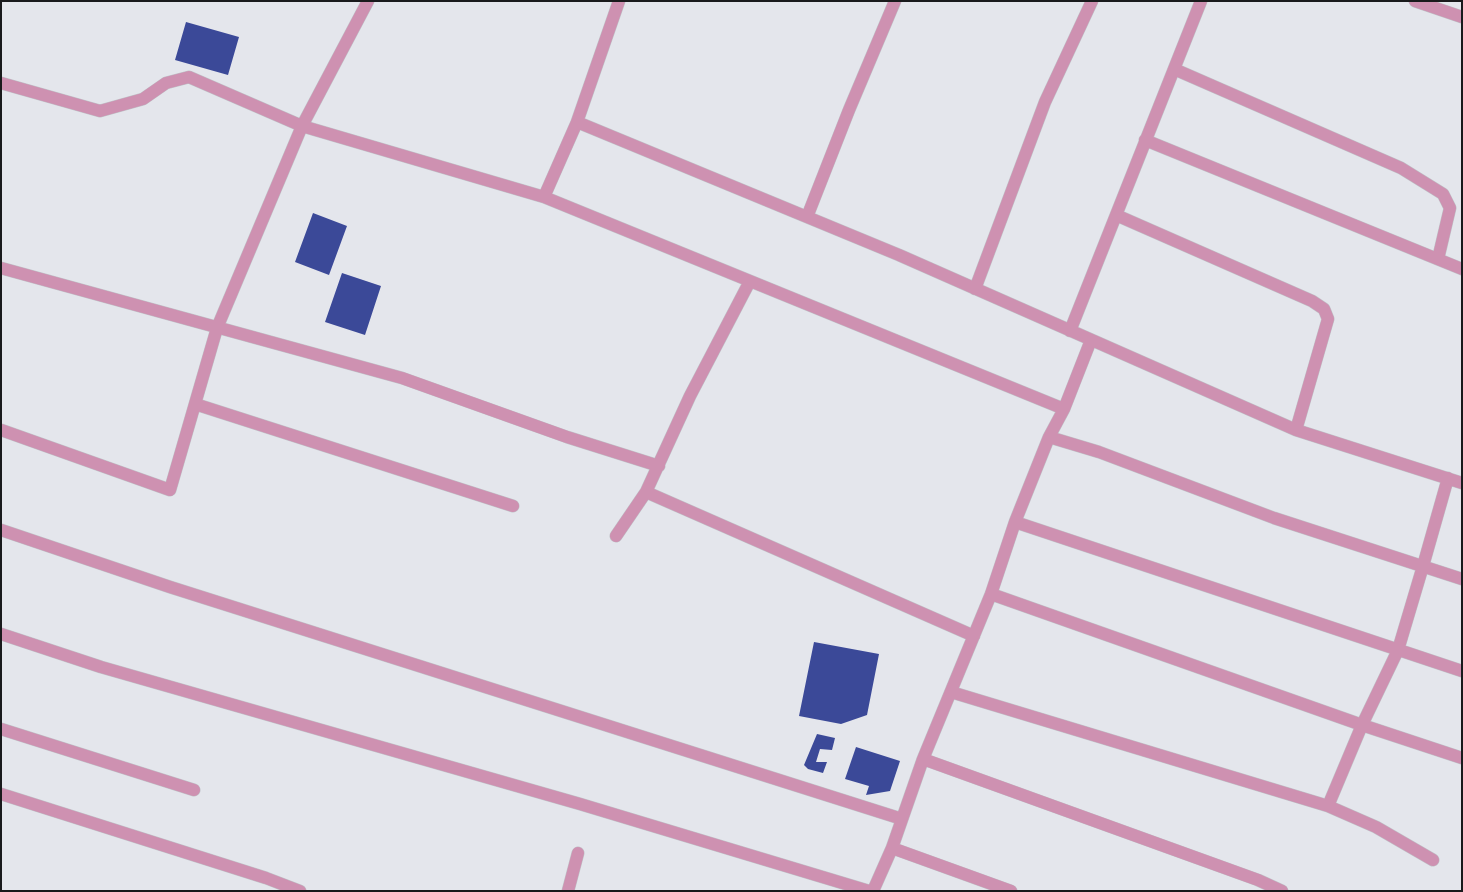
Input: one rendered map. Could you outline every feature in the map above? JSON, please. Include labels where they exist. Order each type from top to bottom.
[{"type":"street","points":[[1,430],[170,490],[218,328],[302,126],[368,1]]},
{"type":"street","points":[[544,197],[577,122],[619,1]]},
{"type":"street","points":[[807,217],[849,110],[895,1]]},
{"type":"street","points":[[975,289],[1046,102],[1092,1]]},
{"type":"street","points":[[1070,331],[1201,1]]},
{"type":"street","points":[[1415,1],[1462,17]]},
{"type":"street","points":[[1174,69],[1401,168],[1443,194],[1450,208],[1438,259]]},
{"type":"street","points":[[1,83],[100,111],[143,99],[166,83],[189,77],[302,126],[544,197],[1064,409]]},
{"type":"street","points":[[577,122],[899,256],[1296,430],[1462,483]]},
{"type":"street","points":[[1146,140],[1462,269]]},
{"type":"street","points":[[1116,215],[1312,301],[1324,309],[1328,319],[1296,430]]},
{"type":"street","points":[[1,268],[402,378],[567,437],[659,466]]},
{"type":"street","points":[[616,536],[646,492],[690,396],[750,282]]},
{"type":"street","points":[[873,891],[892,848],[923,759],[991,594],[1015,522],[1049,437],[1064,409],[1091,340]]},
{"type":"street","points":[[195,404],[513,506]]},
{"type":"street","points":[[1049,437],[1099,452],[1274,518],[1462,579]]},
{"type":"street","points":[[1328,806],[1362,725],[1398,650],[1448,478]]},
{"type":"street","points":[[646,492],[974,636]]},
{"type":"street","points":[[1015,522],[1462,671]]},
{"type":"street","points":[[1,530],[170,587],[902,819]]},
{"type":"street","points":[[991,594],[1362,725],[1462,758]]},
{"type":"street","points":[[1,634],[101,666],[580,804],[869,891]]},
{"type":"street","points":[[951,692],[1328,806],[1376,827],[1433,860]]},
{"type":"street","points":[[1,729],[194,790]]},
{"type":"street","points":[[923,759],[1258,880],[1282,891]]},
{"type":"street","points":[[1,794],[266,878],[300,891]]},
{"type":"street","points":[[892,848],[1011,891]]},
{"type":"street","points":[[568,891],[578,853]]},
{"type":"building","points":[[186,22],[239,37],[228,75],[175,60]]},
{"type":"building","points":[[313,213],[347,226],[329,275],[295,262]]},
{"type":"building","points":[[342,273],[381,286],[365,335],[325,322]]},
{"type":"building","points":[[814,642],[879,654],[867,715],[841,724],[799,716]]},
{"type":"building","points":[[817,734],[835,738],[832,750],[820,749],[816,762],[827,762],[823,773],[808,769],[804,765]]},
{"type":"building","points":[[856,747],[900,761],[890,791],[866,795],[869,786],[845,779]]}]
